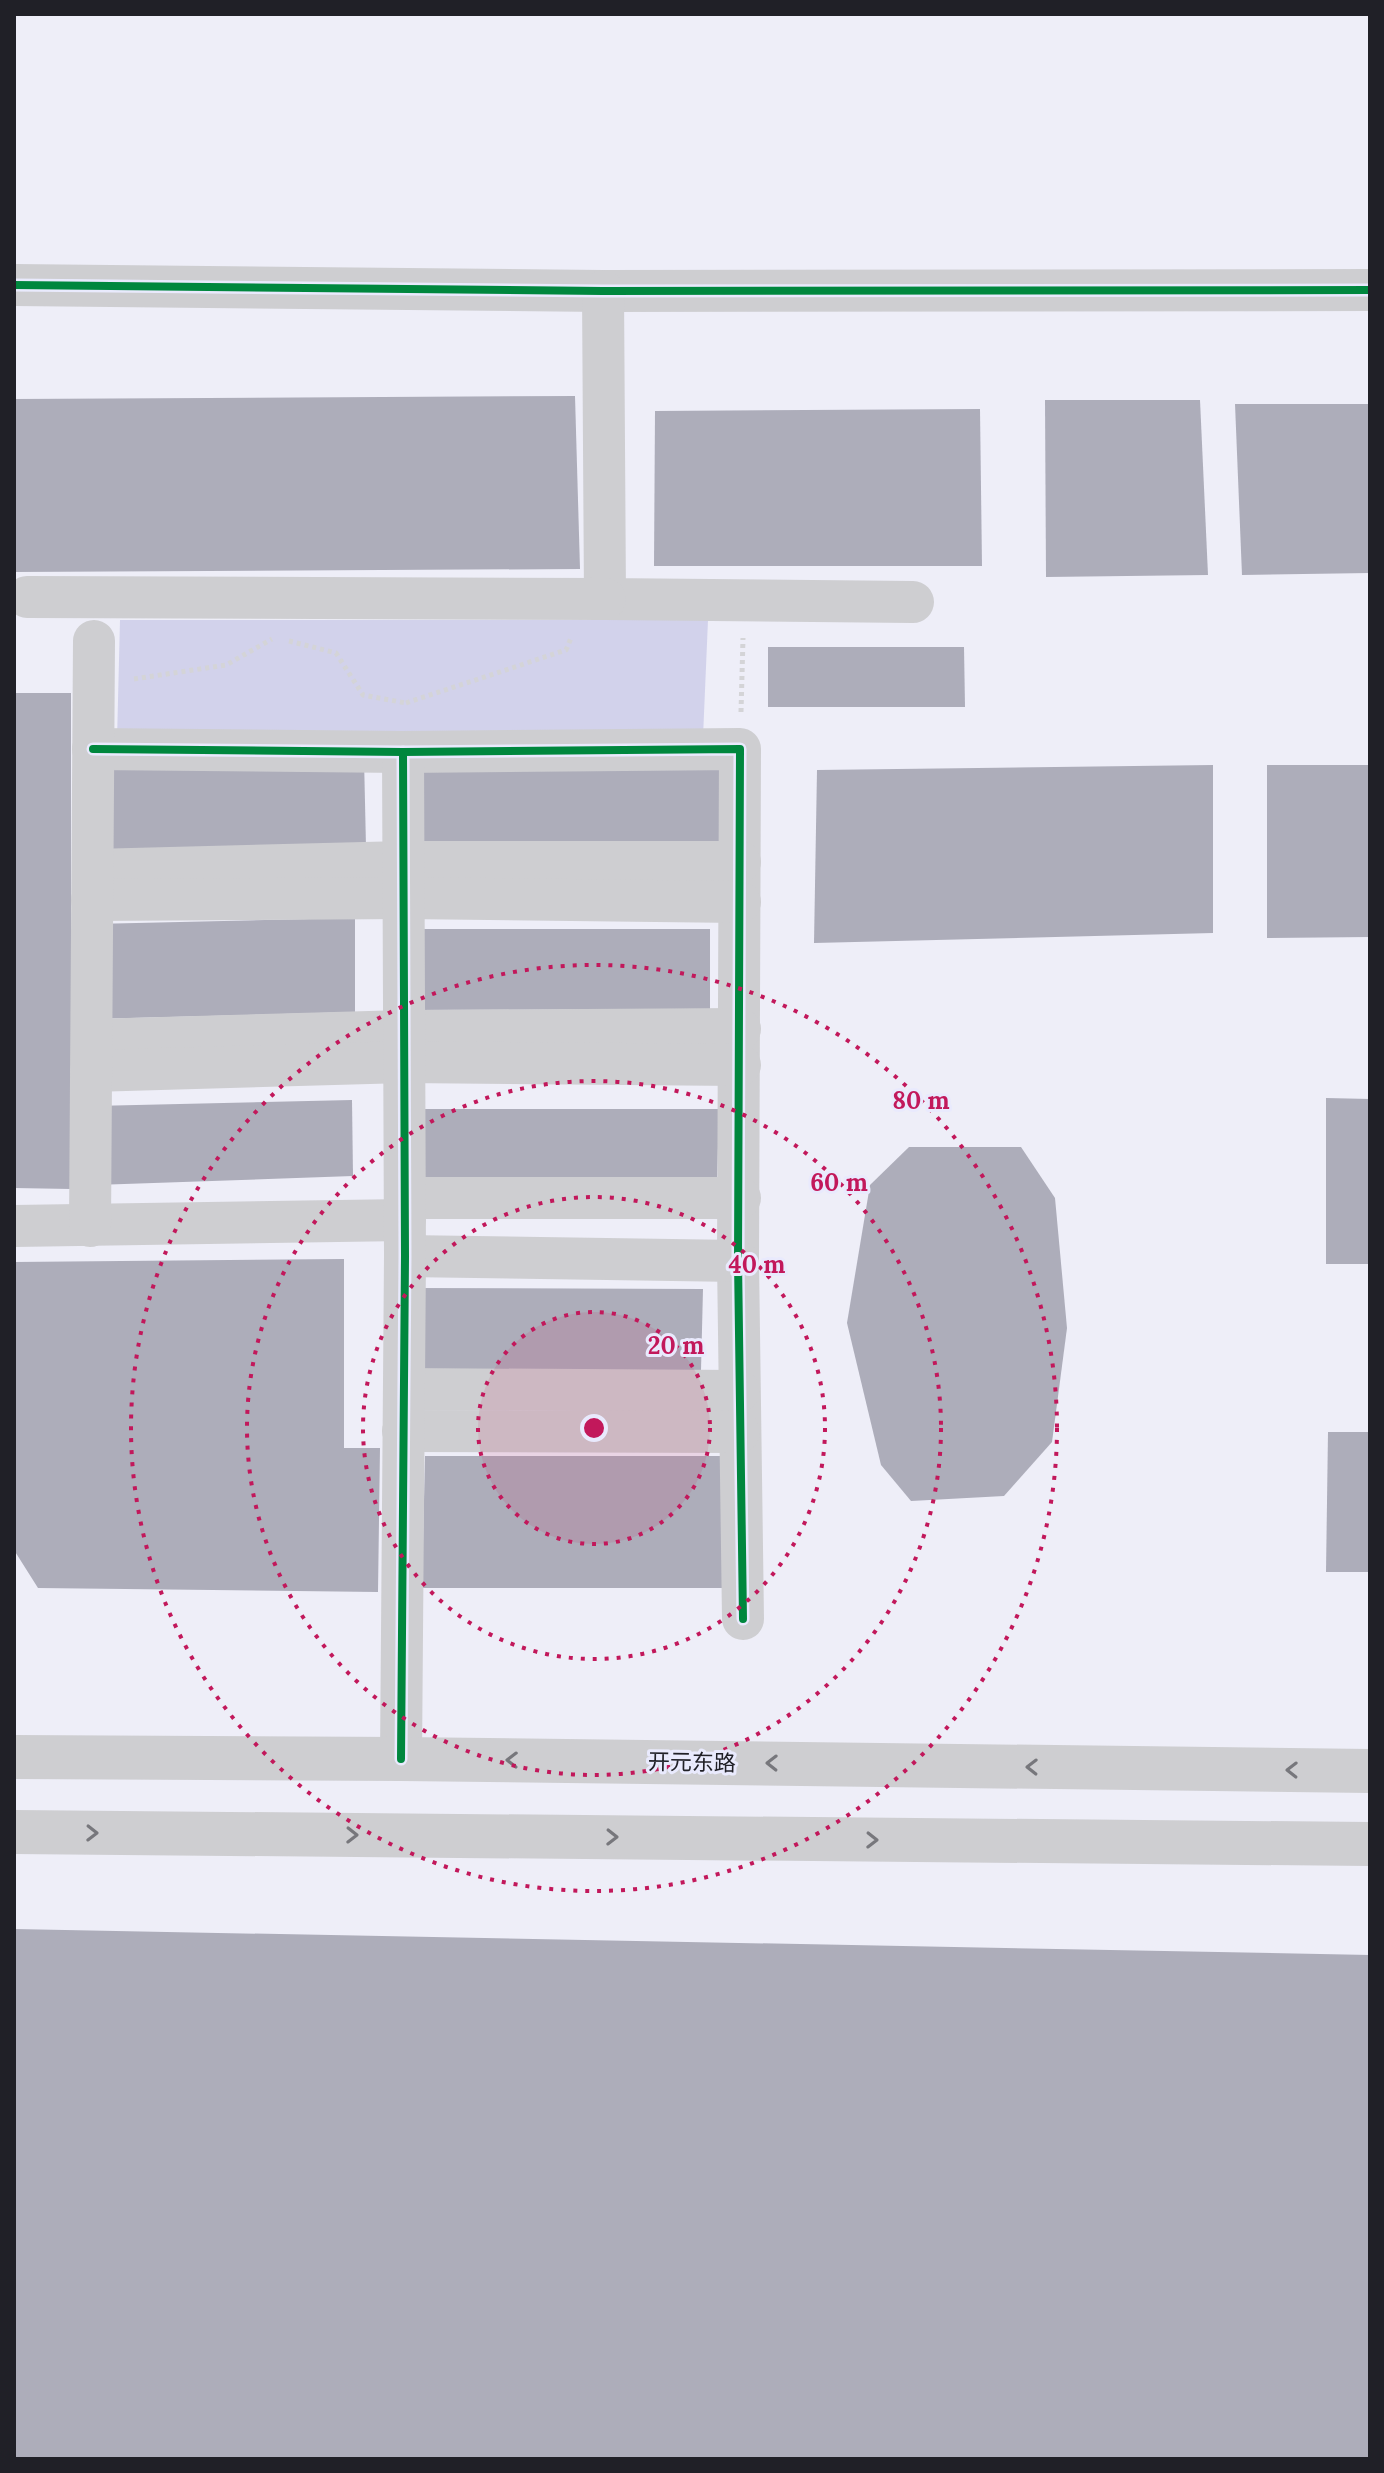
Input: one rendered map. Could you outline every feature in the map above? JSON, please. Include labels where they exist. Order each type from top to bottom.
[{"type":"main road","name":"开元东路","points":[[14,1757],[1370,1771]]},
{"type":"main road","points":[[14,1832],[1370,1844]]},
{"type":"street","points":[[14,285],[603,291],[1370,290]]},
{"type":"street","points":[[597,599],[603,291]]},
{"type":"street","points":[[27,597],[913,602]]},
{"type":"street","points":[[90,1226],[94,641]]},
{"type":"street","points":[[93,749],[403,752],[740,749],[738,1261],[743,1619]]},
{"type":"street","points":[[401,1759],[405,1225],[403,752]]},
{"type":"street","points":[[93,885],[404,880],[740,882]]},
{"type":"street","points":[[92,1056],[405,1047],[740,1047]]},
{"type":"street","points":[[14,1226],[405,1225],[740,1198]]},
{"type":"street","points":[[405,1225],[738,1261]]},
{"type":"street","points":[[404,1389],[739,1391]]},
{"type":"street","points":[[403,1431],[739,1432]]},
{"type":"path","points":[[94,689],[153,674],[226,665],[275,637],[336,653],[363,695],[406,703],[566,650],[597,599]]},
{"type":"path","points":[[740,749],[744,600]]},
{"type":"path","points":[[403,752],[406,703]]},
{"type":"shaded area","points":[[120,620],[708,620],[703,737],[117,740]]},
{"type":"building","points":[[575,396],[580,569],[14,572],[14,399]]},
{"type":"building","points":[[1045,400],[1200,400],[1208,575],[1046,577]]},
{"type":"building","points":[[1235,404],[1370,404],[1370,573],[1242,575]]},
{"type":"building","points":[[980,409],[982,566],[654,566],[655,411]]},
{"type":"building","points":[[768,647],[964,647],[965,707],[768,707]]},
{"type":"building","points":[[14,693],[71,693],[71,1189],[14,1188]]},
{"type":"building","points":[[364,758],[366,847],[95,850],[96,762]]},
{"type":"building","points":[[725,765],[725,849],[420,849],[419,767]]},
{"type":"building","points":[[1213,765],[1213,933],[814,943],[817,770]]},
{"type":"building","points":[[1267,765],[1370,765],[1370,937],[1267,938]]},
{"type":"building","points":[[355,918],[355,1012],[93,1019],[93,924]]},
{"type":"building","points":[[415,929],[710,929],[710,1009],[415,1010]]},
{"type":"building","points":[[1326,1098],[1370,1099],[1370,1264],[1326,1264]]},
{"type":"building","points":[[352,1100],[353,1176],[95,1185],[93,1106]]},
{"type":"building","points":[[413,1109],[719,1109],[717,1183],[415,1183]]},
{"type":"building","points":[[909,1147],[1021,1147],[1055,1198],[1067,1328],[1052,1442],[1004,1496],[911,1501],[881,1465],[847,1323],[870,1185]]},
{"type":"building","points":[[344,1259],[344,1448],[380,1448],[378,1592],[38,1588],[14,1550],[14,1262]]},
{"type":"building","points":[[413,1288],[703,1289],[701,1370],[413,1370]]},
{"type":"building","points":[[1328,1432],[1370,1432],[1370,1572],[1326,1572]]},
{"type":"building","points":[[425,1456],[726,1456],[726,1588],[422,1588]]},
{"type":"building","points":[[14,1929],[1370,1955],[1370,2459],[14,2459]]},
{"type":"cycle path","points":[[14,285],[603,291],[1370,290]]},
{"type":"cycle path","points":[[93,749],[403,752],[740,749],[738,1261],[743,1619]]},
{"type":"cycle path","points":[[401,1759],[405,1256],[403,752]]}]
